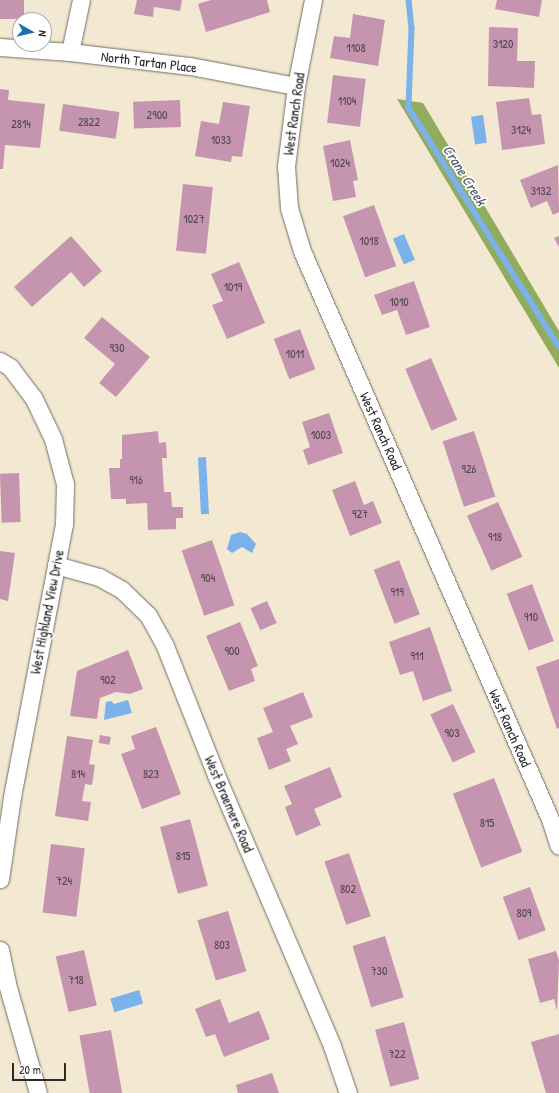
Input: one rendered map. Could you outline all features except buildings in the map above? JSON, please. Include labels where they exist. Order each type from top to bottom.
[{"type":"street","points":[[70,52],[81,0]]},
{"type":"street","name":"West Ranch Road","points":[[313,0],[296,86],[286,166],[289,208],[302,251],[550,819],[559,846]]},
{"type":"street","name":"North Tartan Place","points":[[0,47],[70,52],[190,66],[296,86]]},
{"type":"street","name":"West Highland View Drive","points":[[0,360],[10,368],[33,396],[53,439],[65,484],[64,524],[6,796],[0,879]]},
{"type":"street","name":"West Braemere Road","points":[[56,565],[99,577],[122,590],[148,614],[165,646],[216,775],[332,1046],[348,1093]]},
{"type":"street","points":[[0,950],[6,984],[38,1093]]},
{"type":"green space","points":[[397,99],[423,103],[559,331],[559,368]]},
{"type":"water","points":[[483,115],[487,143],[475,144],[471,117]]},
{"type":"water","points":[[404,234],[415,260],[404,264],[393,239]]},
{"type":"water","points":[[198,457],[206,457],[209,514],[201,514]]},
{"type":"water","points":[[240,532],[247,534],[256,544],[252,553],[242,547],[232,553],[227,549],[231,535]]},
{"type":"water","points":[[128,700],[132,713],[104,720],[106,702],[111,701],[114,704]]},
{"type":"water","points":[[139,990],[143,1003],[114,1012],[110,999]]},
{"type":"waterway","name":"Crane Creek","points":[[409,0],[412,29],[409,108],[559,346]]}]
